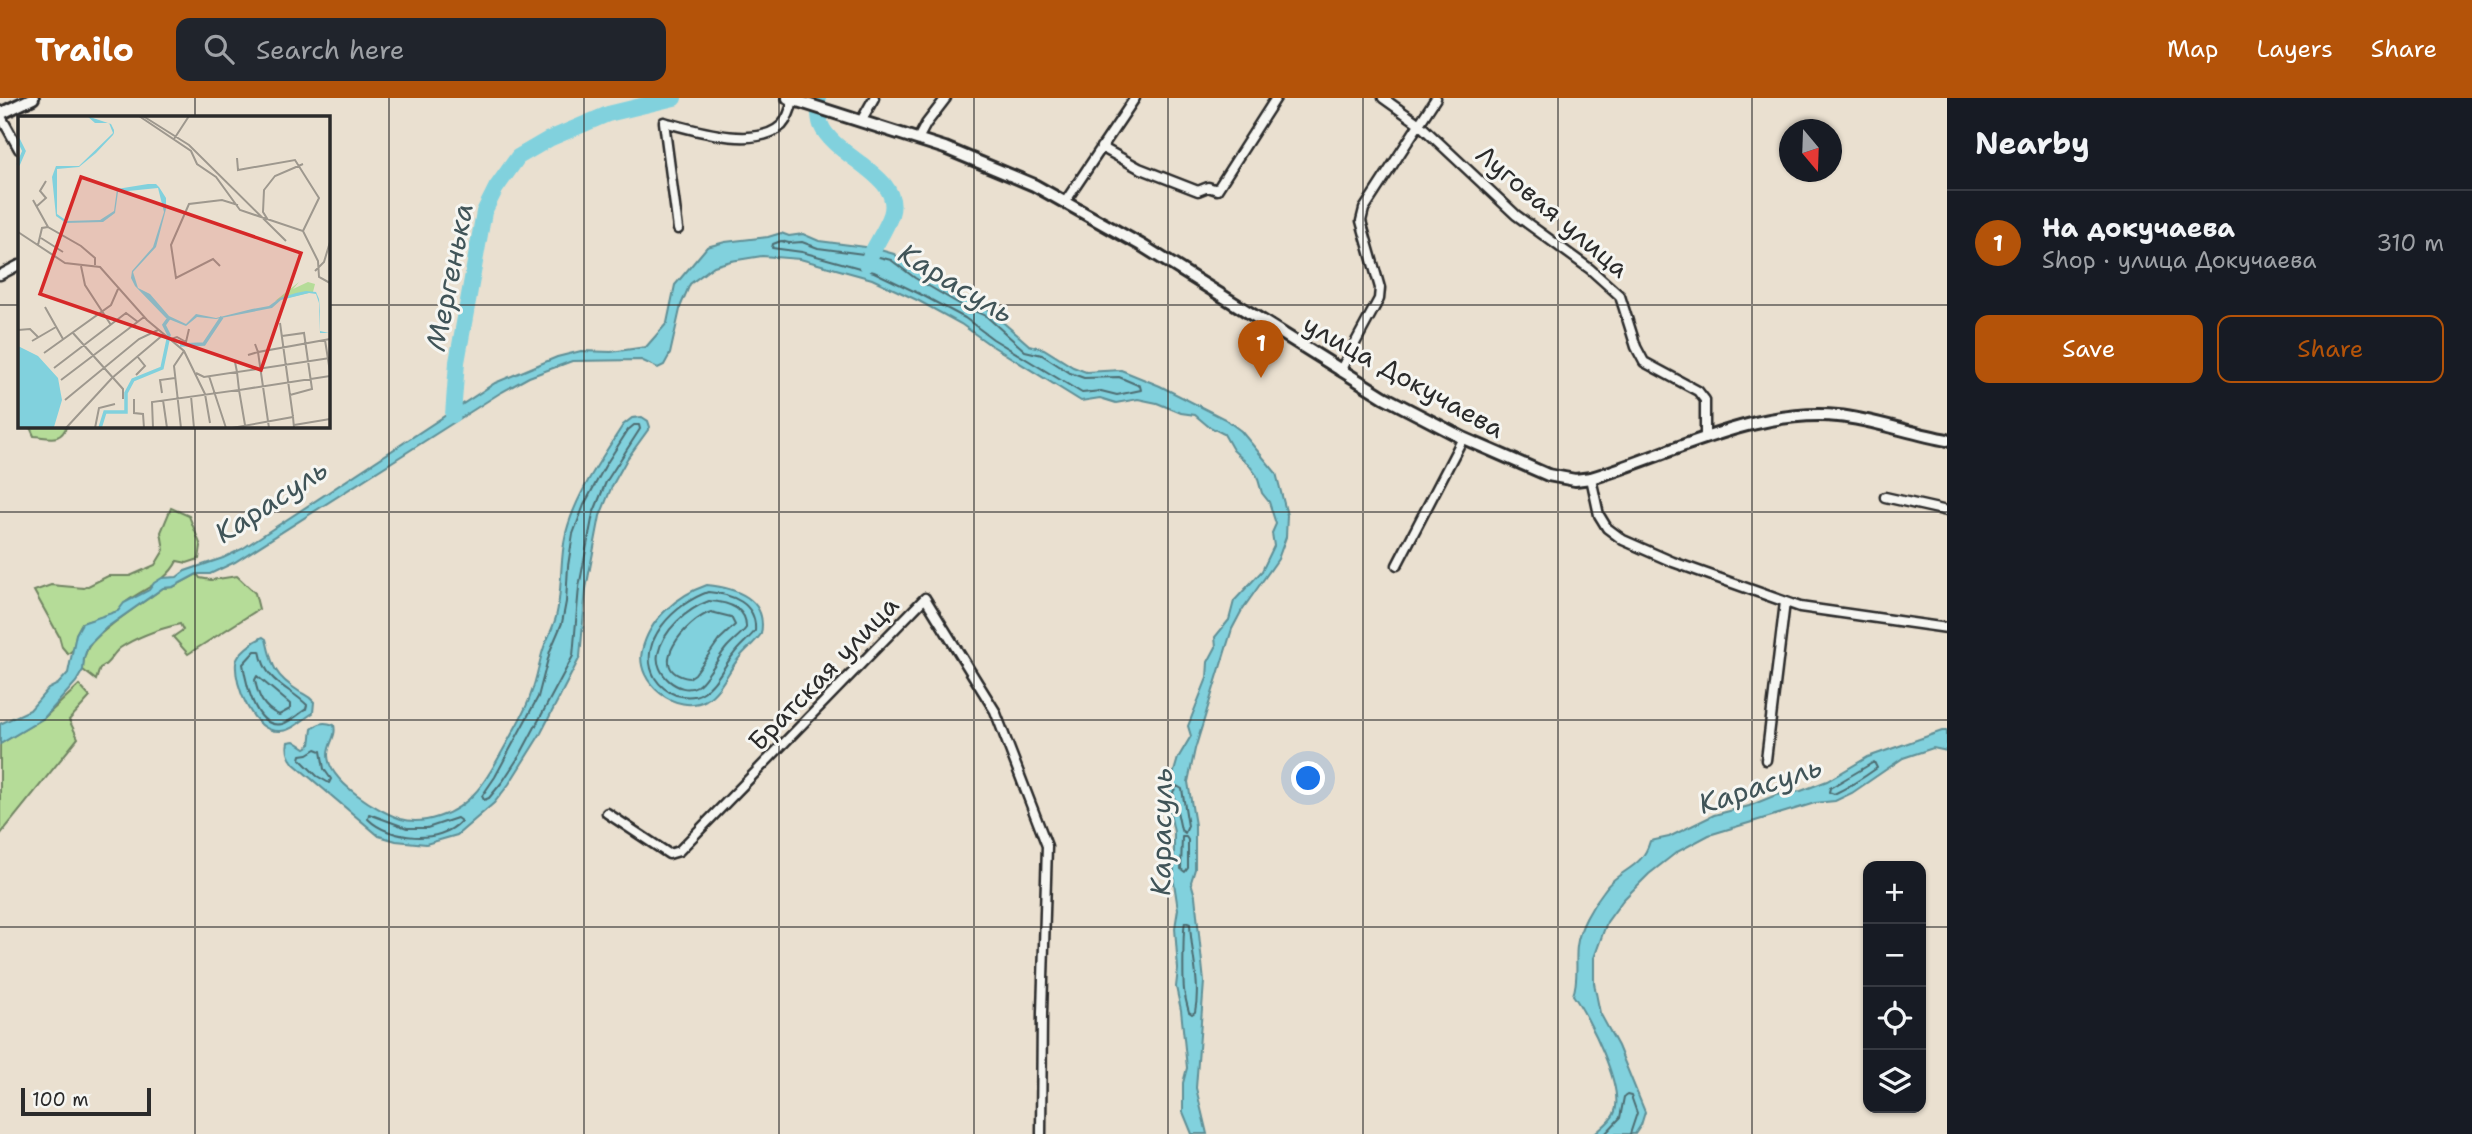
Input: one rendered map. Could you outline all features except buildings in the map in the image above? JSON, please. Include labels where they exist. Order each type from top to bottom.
[{"type":"main road","points":[[0,115],[33,98]]},
{"type":"main road","name":"улица Докучаева","points":[[791,99],[918,139],[1005,172],[1141,245],[1340,371],[1463,438],[1548,475],[1575,480],[1591,478]]},
{"type":"main road","points":[[1591,478],[1705,437],[1789,416],[1838,416],[1947,440]]},
{"type":"street","points":[[861,121],[874,98]]},
{"type":"street","points":[[918,139],[946,98]]},
{"type":"street","points":[[1065,202],[1135,98]]},
{"type":"street","points":[[1101,147],[1139,168],[1198,191],[1208,187],[1217,190],[1276,98]]},
{"type":"street","name":"Луговая улица","points":[[1383,98],[1418,123],[1516,215],[1590,269],[1620,296],[1638,355],[1644,362],[1698,391],[1705,400],[1705,437]]},
{"type":"street","points":[[1340,371],[1379,299],[1380,288],[1362,221],[1364,209],[1436,98]]},
{"type":"street","points":[[678,229],[664,122],[699,131],[753,138],[782,125],[790,113],[791,99]]},
{"type":"street","points":[[0,115],[18,147]]},
{"type":"street","points":[[0,275],[18,266]]},
{"type":"street","points":[[1397,565],[1463,438]]},
{"type":"street","points":[[1591,478],[1601,521],[1614,535],[1673,562],[1800,607],[1947,628]]},
{"type":"street","points":[[1885,497],[1947,511]]},
{"type":"street","name":"Братская улица","points":[[607,813],[669,854],[678,851],[925,598],[995,710],[1047,846],[1041,1134]]},
{"type":"street","points":[[1766,760],[1785,602]]},
{"type":"green space","points":[[30,427],[66,427],[58,437],[34,436]]},
{"type":"green space","points":[[171,508],[189,516],[201,546],[199,559],[187,563],[177,561],[161,580],[126,602],[119,610],[82,623],[76,634],[74,649],[68,654],[34,591],[51,585],[84,588],[108,576],[130,576],[155,565],[164,550],[161,532]]},
{"type":"green space","points":[[197,574],[200,578],[211,580],[237,576],[255,593],[259,609],[188,654],[173,637],[183,630],[180,624],[149,633],[120,648],[100,668],[96,680],[83,670],[87,651],[101,634],[163,588],[173,587]]},
{"type":"green space","points":[[79,685],[90,697],[69,720],[78,738],[0,835],[0,744],[44,718]]},
{"type":"water","points":[[781,233],[789,236],[803,234],[819,241],[873,248],[894,254],[919,272],[989,310],[1029,345],[1044,349],[1073,367],[1086,372],[1121,370],[1160,386],[1225,419],[1241,431],[1276,473],[1287,515],[1286,537],[1278,559],[1232,629],[1195,749],[1188,782],[1195,825],[1195,869],[1191,882],[1195,896],[1204,982],[1196,1088],[1207,1134],[1192,1134],[1183,1112],[1183,1083],[1187,1068],[1176,987],[1178,969],[1175,928],[1178,909],[1174,883],[1174,832],[1165,789],[1171,782],[1178,758],[1191,736],[1188,726],[1207,678],[1208,662],[1216,647],[1215,637],[1229,620],[1234,601],[1262,571],[1274,546],[1272,533],[1276,524],[1269,502],[1262,493],[1257,476],[1233,450],[1224,434],[1195,415],[1138,399],[1116,403],[1100,398],[1081,401],[961,324],[872,279],[800,259],[762,256],[714,266],[690,284],[681,305],[670,354],[664,365],[658,368],[641,360],[572,361],[529,377],[500,393],[235,562],[210,574],[197,574],[173,587],[163,588],[106,628],[88,646],[83,670],[76,682],[44,718],[0,744],[0,724],[30,710],[48,689],[58,684],[68,673],[76,634],[82,623],[118,611],[124,603],[149,590],[162,578],[177,577],[185,571],[242,549],[495,383],[557,357],[581,351],[611,352],[646,347],[667,323],[675,285],[707,247]]},
{"type":"water","points":[[642,417],[648,421],[650,427],[627,459],[600,516],[586,589],[580,657],[541,733],[509,784],[494,803],[457,835],[426,844],[379,836],[294,764],[288,754],[288,742],[294,741],[305,748],[310,745],[312,729],[322,723],[334,725],[328,755],[336,775],[369,803],[401,819],[429,820],[451,812],[472,797],[495,765],[529,700],[544,647],[556,617],[564,544],[576,504],[623,425],[632,418]]},
{"type":"water","points":[[707,585],[729,589],[755,604],[762,622],[761,634],[711,696],[695,704],[683,704],[660,694],[652,685],[645,674],[642,651],[651,629],[666,610],[686,595]]},
{"type":"water","points":[[263,637],[279,675],[314,702],[313,713],[293,727],[280,731],[270,730],[254,716],[242,695],[236,672],[239,655]]},
{"type":"water","points":[[1947,731],[1947,751],[1933,748],[1903,758],[1852,793],[1835,801],[1815,803],[1709,835],[1677,852],[1649,874],[1623,900],[1607,922],[1594,958],[1594,983],[1600,1013],[1618,1046],[1645,1112],[1635,1134],[1595,1134],[1614,1114],[1615,1088],[1596,1035],[1573,995],[1580,932],[1590,910],[1609,884],[1642,858],[1650,841],[1669,837],[1714,815],[1749,806],[1776,795],[1801,791],[1827,781],[1868,757]]},
{"type":"waterway","name":"Мергенька","points":[[453,415],[457,362],[484,212],[496,188],[518,157],[549,139],[608,114],[674,98]]},
{"type":"waterway","name":"Мергенька","points":[[818,98],[820,122],[828,136],[878,178],[892,201],[891,215],[867,264]]},
{"type":"place","name":"На докучаева","points":[[1261,378]]},
{"type":"water label","name":"Карасуль","points":[[956,283]]},
{"type":"water label","name":"Карасуль","points":[[271,501]]},
{"type":"water label","name":"Карасуль","points":[[1760,785]]},
{"type":"water label","name":"Карасуль","points":[[1161,832]]}]
